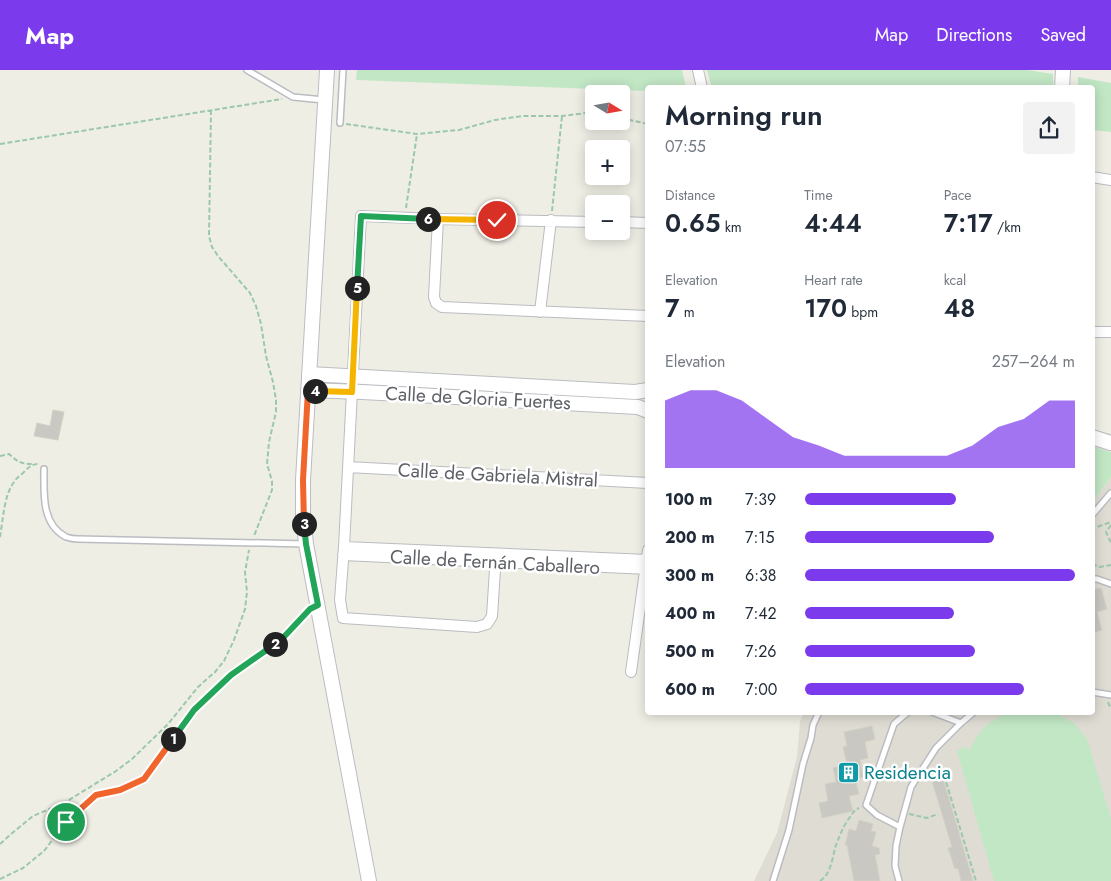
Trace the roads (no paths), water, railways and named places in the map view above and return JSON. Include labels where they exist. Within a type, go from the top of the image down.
[{"type":"street","points":[[326,70],[303,480],[303,514],[306,544],[369,881]]},
{"type":"street","points":[[698,70],[701,85]]},
{"type":"street","points":[[1062,85],[1063,70]]},
{"type":"street","points":[[1095,177],[1111,180]]},
{"type":"street","points":[[496,558],[492,616],[487,624],[476,627],[344,618],[340,600],[361,216],[585,222]]},
{"type":"street","points":[[441,219],[439,294],[441,298],[540,309],[645,316]]},
{"type":"street","points":[[540,309],[550,220]]},
{"type":"street","points":[[630,222],[645,223]]},
{"type":"street","points":[[540,309],[645,310]]},
{"type":"street","points":[[1095,332],[1111,332]]},
{"type":"street","points":[[1095,337],[1111,338]]},
{"type":"street","name":"Calle de Gloria Fuertes","points":[[309,374],[635,392],[645,390]]},
{"type":"street","name":"Calle de Gloria Fuertes","points":[[308,390],[638,407],[645,410]]},
{"type":"street","points":[[1095,438],[1111,443]]},
{"type":"street","name":"Calle de Gabriela Mistral","points":[[348,470],[645,483]]},
{"type":"street","name":"Calle de Gabriela Mistral","points":[[348,470],[645,487]]},
{"type":"street","name":"Calle de Fernán Caballero","points":[[343,551],[645,562]]},
{"type":"street","points":[[631,672],[645,576]]},
{"type":"lane","points":[[247,70],[293,98],[325,100]]},
{"type":"lane","points":[[340,124],[343,70]]},
{"type":"lane","points":[[44,469],[44,495],[47,515],[55,528],[66,537],[78,539],[306,544]]},
{"type":"lane","points":[[1095,512],[1111,493]]},
{"type":"lane","points":[[1095,579],[1111,584]]},
{"type":"lane","points":[[1095,693],[1111,696]]},
{"type":"lane","points":[[773,881],[789,830],[803,764],[817,715]]},
{"type":"lane","points":[[900,826],[877,815],[866,805],[894,724],[904,715]]},
{"type":"lane","points":[[940,715],[961,723]]},
{"type":"lane","points":[[899,881],[895,866],[896,846],[911,787],[936,748],[970,715]]},
{"type":"place","name":"Residencia","points":[[848,772]]}]
